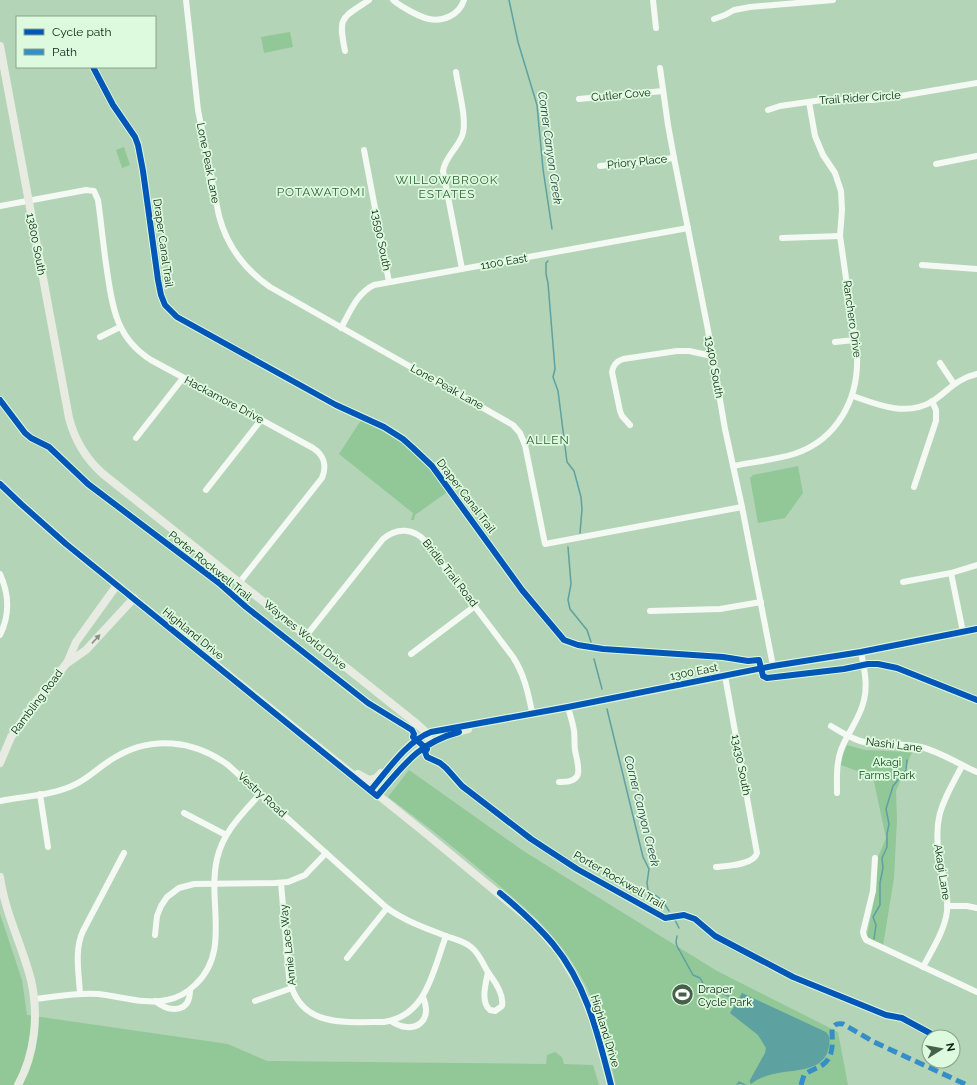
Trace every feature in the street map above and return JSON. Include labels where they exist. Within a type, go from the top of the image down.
[{"type":"main road","name":"13800 South","points":[[0,46],[70,418],[77,441]]},
{"type":"main road","name":"Waynes World Drive","points":[[77,441],[90,461],[103,474],[427,733]]},
{"type":"main road","name":"Highland Drive","points":[[0,484],[46,526],[117,585],[327,755],[374,795],[399,819],[424,832],[526,916],[559,952],[578,982],[591,1013],[611,1085]]},
{"type":"main road","name":"Rambling Road","points":[[0,763],[15,730],[66,664],[76,642],[117,585]]},
{"type":"main road","name":"Rambling Road","points":[[66,664],[86,650],[134,598]]},
{"type":"main road","name":"1300 East","points":[[374,795],[394,763],[412,744],[427,733],[532,712],[568,707],[773,666],[861,652],[977,629]]},
{"type":"main road","name":"1300 East","points":[[374,795],[415,754],[428,744],[446,736],[474,727],[485,721]]},
{"type":"main road","points":[[427,733],[429,739],[428,744]]},
{"type":"main road","points":[[327,755],[340,761],[362,777],[369,780],[376,778],[394,763]]},
{"type":"main road","points":[[0,877],[4,902],[28,972],[34,1000],[35,1022],[32,1045],[26,1067],[18,1085]]},
{"type":"street","name":"Lone Peak Lane","points":[[186,0],[198,110],[219,216],[234,251],[246,267],[262,282],[508,421],[517,429],[525,445],[545,544],[742,507]]},
{"type":"street","points":[[345,51],[341,31],[342,21],[348,14],[369,0]]},
{"type":"street","points":[[393,0],[426,18],[442,18],[452,15],[456,12],[464,0]]},
{"type":"street","points":[[653,0],[656,28]]},
{"type":"street","points":[[714,19],[749,3],[833,0]]},
{"type":"street","name":"13400 South","points":[[660,68],[674,158],[773,666]]},
{"type":"street","points":[[456,72],[464,126],[460,140],[446,159],[443,171],[462,269]]},
{"type":"street","name":"Trail Rider Circle","points":[[768,110],[780,106],[838,99],[880,99],[977,83]]},
{"type":"street","name":"Cutler Cove","points":[[579,99],[663,92]]},
{"type":"street","name":"Ranchero Drive","points":[[733,466],[794,454],[813,445],[836,425],[853,396],[858,366],[840,236],[842,210],[841,191],[835,173],[821,150],[815,136],[809,102]]},
{"type":"street","name":"13590 South","points":[[364,150],[389,282]]},
{"type":"street","points":[[936,164],[977,156]]},
{"type":"street","name":"Priory Place","points":[[600,166],[674,158]]},
{"type":"street","name":"Hackamore Drive","points":[[28,201],[86,190],[94,191],[98,200],[112,303],[120,327],[132,344],[141,354],[156,363],[316,450],[323,458],[325,470],[320,482],[239,583]]},
{"type":"street","points":[[0,206],[28,201]]},
{"type":"street","name":"1100 East","points":[[342,328],[358,297],[374,285],[688,228]]},
{"type":"street","points":[[782,238],[840,236]]},
{"type":"street","points":[[922,265],[977,269]]},
{"type":"street","points":[[100,337],[120,327]]},
{"type":"street","points":[[835,342],[855,340]]},
{"type":"street","points":[[630,425],[622,416],[618,403],[612,372],[613,367],[617,362],[623,359],[677,351],[689,351],[712,356]]},
{"type":"street","points":[[940,363],[954,384]]},
{"type":"street","points":[[853,396],[883,407],[900,409],[917,407],[932,401],[954,384],[977,374]]},
{"type":"street","points":[[136,438],[183,378]]},
{"type":"street","points":[[914,487],[936,421],[936,410],[932,401]]},
{"type":"street","points":[[206,490],[261,420]]},
{"type":"street","name":"Bridle Trail Road","points":[[306,636],[383,540],[391,534],[401,531],[410,531],[423,538],[517,663],[525,683],[532,712]]},
{"type":"street","points":[[902,582],[951,573],[977,565]]},
{"type":"street","points":[[951,573],[963,632]]},
{"type":"street","points":[[0,574],[6,590],[8,606],[5,622],[0,635]]},
{"type":"street","points":[[650,611],[720,610],[760,602]]},
{"type":"street","points":[[411,654],[475,606]]},
{"type":"street","name":"Nashi Lane","points":[[861,652],[866,682],[864,699],[859,714],[848,736],[868,743],[919,746],[940,753],[962,766],[977,772]]},
{"type":"street","name":"13430 South","points":[[716,868],[750,861],[757,855],[725,676]]},
{"type":"street","points":[[559,782],[572,781],[578,775],[579,771],[575,750],[574,732],[568,707]]},
{"type":"street","points":[[832,726],[848,736],[840,751],[838,760],[838,793]]},
{"type":"street","name":"Vestry Road","points":[[0,801],[59,791],[75,785],[91,776],[114,758],[128,751],[152,744],[168,743],[194,747],[212,754],[228,765],[387,908],[413,923],[472,947],[481,958],[488,972],[496,983],[502,999],[502,1006],[495,1011],[488,1009],[485,1002],[488,972]]},
{"type":"street","name":"Akagi Lane","points":[[923,967],[945,920],[947,906],[937,844],[937,824],[942,805],[962,766]]},
{"type":"street","points":[[40,794],[48,847]]},
{"type":"street","points":[[34,1000],[80,994],[98,994],[155,1001],[172,999],[190,990],[205,974],[215,950],[214,884],[217,860],[226,834],[260,794]]},
{"type":"street","points":[[184,813],[226,834]]},
{"type":"street","points":[[155,935],[159,911],[163,901],[170,893],[179,888],[189,885],[281,883],[294,880],[305,875],[326,853]]},
{"type":"street","points":[[80,994],[78,950],[81,935],[124,854]]},
{"type":"street","points":[[875,858],[873,891],[864,938],[872,944],[977,992]]},
{"type":"street","name":"Annie Lace Way","points":[[281,883],[289,977],[292,988],[297,999],[306,1009],[322,1018],[338,1022],[391,1021],[407,1014],[423,997],[446,936]]},
{"type":"street","points":[[947,906],[967,906],[977,908]]},
{"type":"street","points":[[347,958],[387,908]]},
{"type":"street","points":[[255,1000],[292,988]]},
{"type":"street","points":[[155,1001],[168,1009],[182,1008],[190,1000],[190,990]]},
{"type":"street","name":"Annie Lace Way","points":[[391,1021],[398,1026],[408,1028],[413,1028],[420,1024],[424,1018],[426,1010],[423,997]]},
{"type":"green space","points":[[290,32],[293,47],[264,53],[261,37]]},
{"type":"green space","points":[[124,147],[130,165],[122,168],[116,150]]},
{"type":"green space","points":[[363,417],[389,430],[411,445],[429,463],[450,490],[415,515],[414,520],[411,520],[413,513],[339,454]]},
{"type":"green space","points":[[798,466],[803,493],[785,518],[758,523],[750,478],[753,475]]},
{"type":"green space","name":"Akagi Farms Park","points":[[847,745],[865,750],[912,752],[896,791],[897,819],[894,878],[883,946],[868,939],[867,935],[873,906],[878,857],[886,838],[873,777],[841,765]]},
{"type":"green space","name":"Draper Cycle Park","points":[[409,770],[525,852],[717,971],[838,1032],[848,1085],[616,1085],[604,1035],[596,1010],[586,986],[565,952],[528,910],[448,843],[388,797]]},
{"type":"green space","points":[[0,914],[22,980],[27,1015],[228,1044],[267,1061],[546,1064],[547,1055],[555,1052],[562,1057],[564,1064],[593,1065],[599,1085],[0,1085]]},
{"type":"water","points":[[742,993],[826,1032],[830,1042],[826,1055],[822,1061],[807,1068],[768,1075],[751,1084],[750,1080],[765,1053],[766,1048],[758,1035],[730,1013]]},
{"type":"waterway","name":"Corner Canyon Creek","points":[[509,0],[518,42],[537,105],[543,169],[552,229]]},
{"type":"waterway","name":"Corner Canyon Creek","points":[[548,261],[546,263],[546,274],[555,369],[553,377],[558,391],[567,462],[574,471],[581,497],[582,509],[580,533]]},
{"type":"waterway","name":"Corner Canyon Creek","points":[[568,547],[571,584],[568,600],[570,609],[587,630],[591,642]]},
{"type":"waterway","name":"Corner Canyon Creek","points":[[594,659],[602,689]]},
{"type":"waterway","name":"Corner Canyon Creek","points":[[607,709],[643,857],[649,869],[647,883],[648,890],[662,900],[669,911]]},
{"type":"waterway","points":[[874,939],[876,925],[873,917],[880,905],[880,883],[883,868],[882,858],[887,847],[889,824],[886,809],[893,786],[906,770],[907,760]]},
{"type":"waterway","name":"Corner Canyon Creek","points":[[675,920],[679,928]]},
{"type":"waterway","name":"Corner Canyon Creek","points":[[677,936],[677,946],[693,975],[700,978],[704,985],[739,1001]]},
{"type":"waterway","name":"Corner Canyon Creek","points":[[737,1085],[739,1082],[745,1085]]},
{"type":"marked path","points":[[801,1085],[804,1075],[821,1066],[829,1058],[832,1049],[832,1029],[836,1024],[843,1024],[874,1042],[967,1085]]},
{"type":"cycle path","name":"Draper Canal Trail","points":[[94,68],[113,105],[135,137],[138,145],[158,280],[165,305],[177,317],[336,405],[384,427],[403,439],[432,466],[522,590],[564,640],[578,645],[603,649],[723,657],[748,661],[759,660],[763,676],[767,678],[844,669],[868,664],[878,664],[897,668],[977,700]]},
{"type":"cycle path","name":"Porter Rockwell Trail","points":[[0,400],[25,433],[31,438],[49,447],[88,484],[219,583],[246,607],[368,703],[412,730],[414,734],[413,737],[427,749],[425,752],[427,757],[440,763],[462,786],[531,839],[577,869],[665,918],[684,915],[695,919],[715,936],[793,977],[886,1015],[902,1018],[922,1029]]},
{"type":"cycle path","points":[[0,484],[66,544],[377,796],[413,756],[433,742],[459,732]]},
{"type":"cycle path","points":[[371,790],[406,749],[422,736],[431,732],[568,707],[773,666],[861,652],[977,629]]},
{"type":"cycle path","points":[[500,893],[528,917],[547,937],[565,960],[575,976],[596,1029],[611,1085]]},
{"type":"place","name":"Draper Cycle Park","points":[[683,995]]},
{"type":"district","name":"WILLOWBROOK ESTATES","points":[[447,187]]},
{"type":"district","name":"POTAWATOMI","points":[[321,192]]},
{"type":"district","name":"ALLEN","points":[[548,440]]}]
